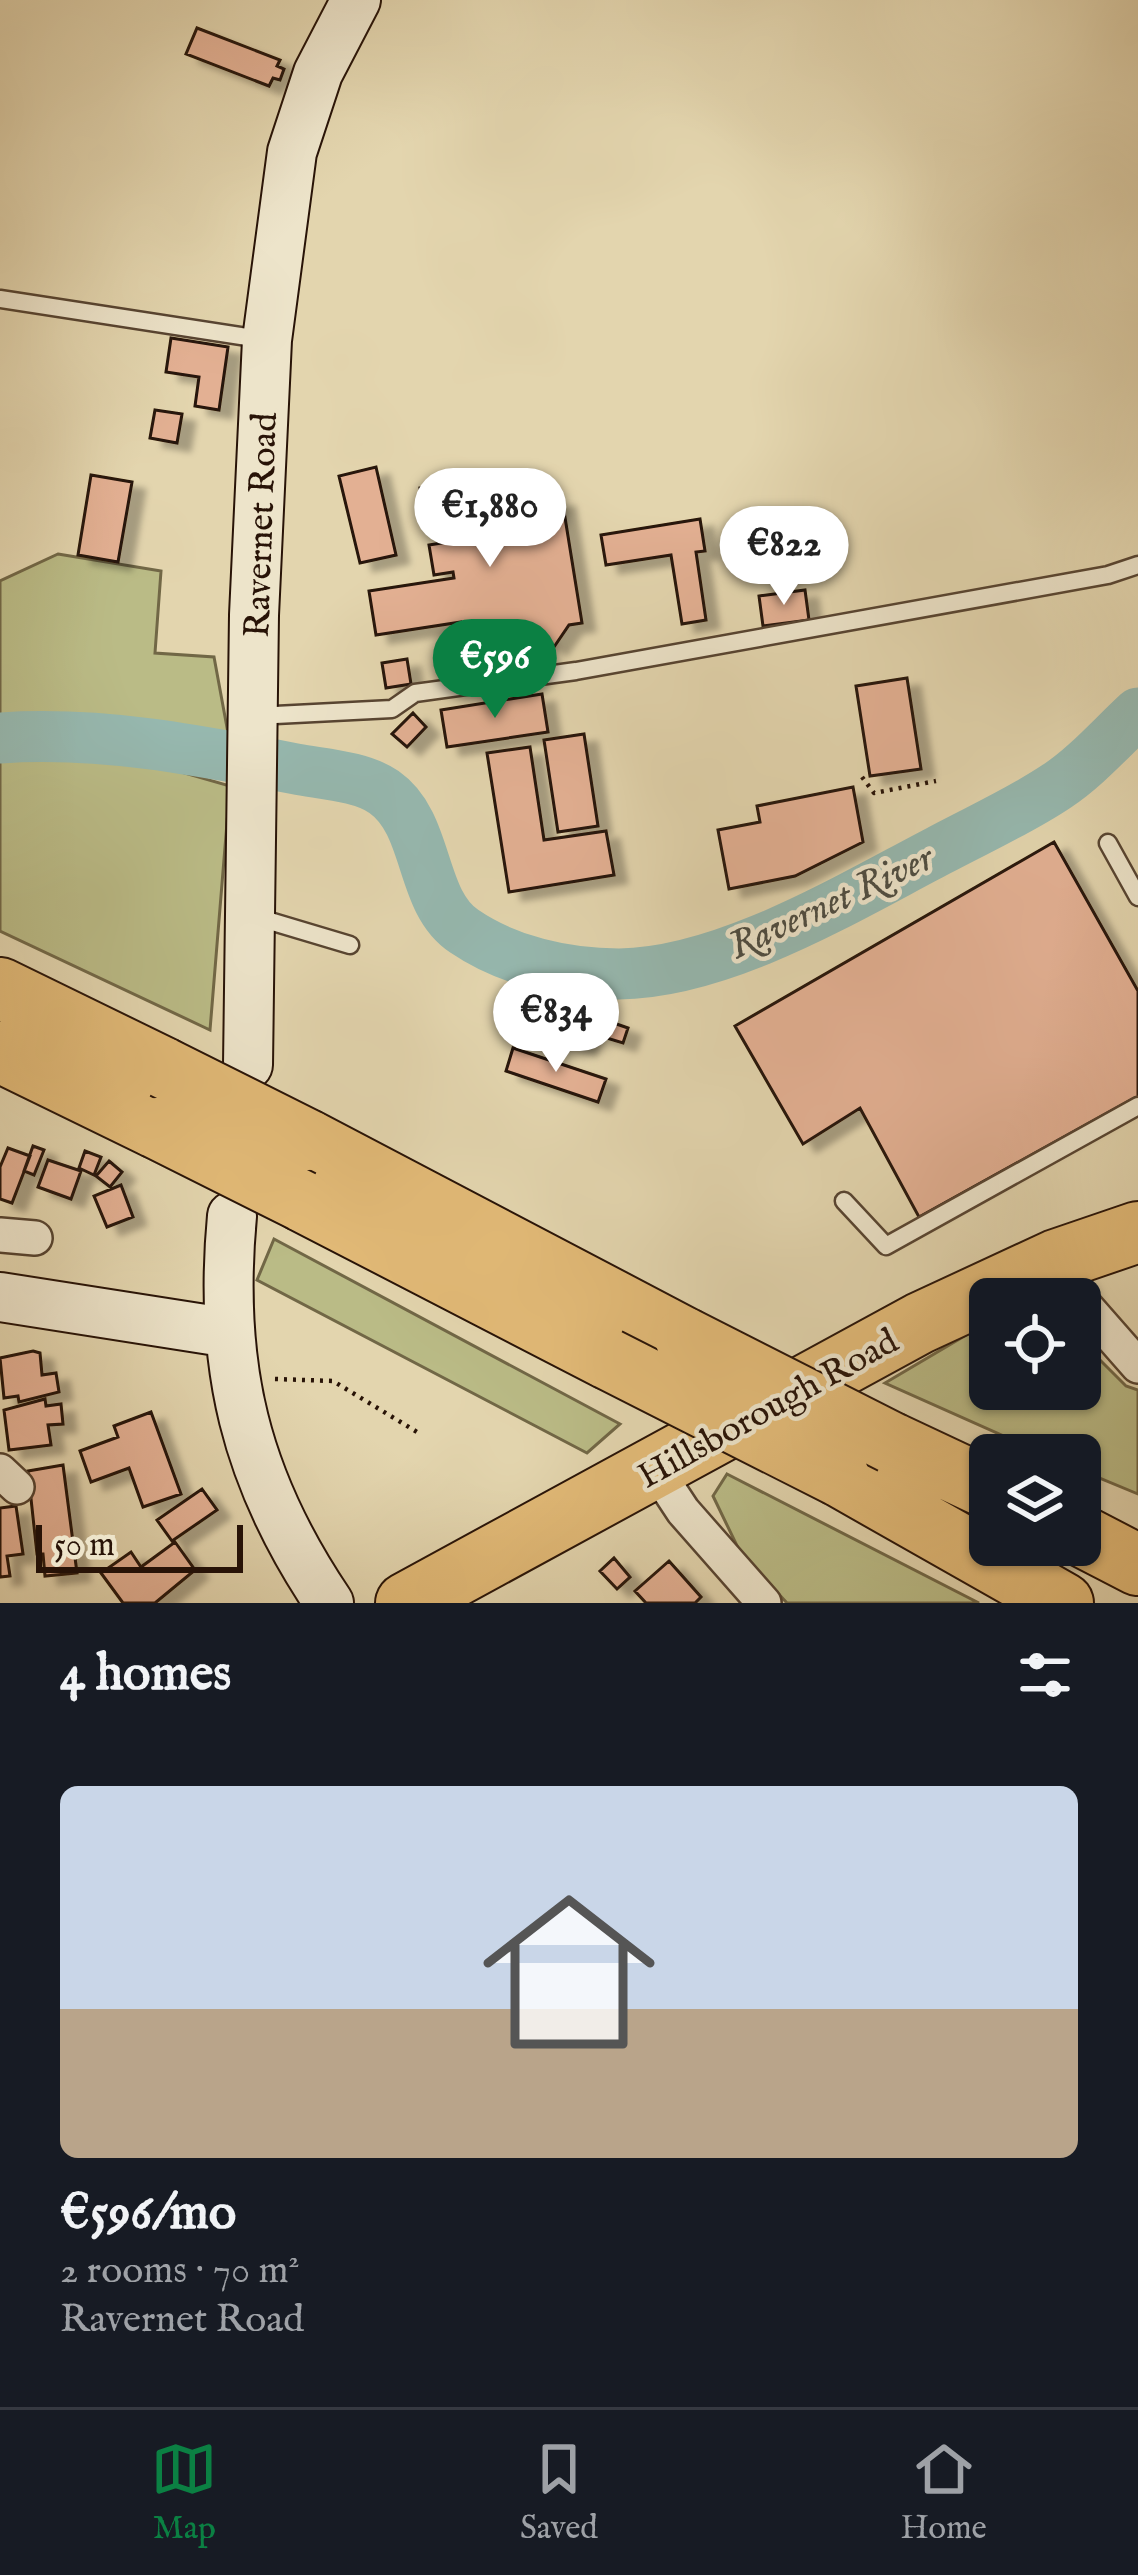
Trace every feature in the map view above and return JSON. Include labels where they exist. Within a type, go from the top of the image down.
[{"type":"highway","points":[[0,988],[308,1140],[685,1338],[865,1469],[1063,1603]]},
{"type":"highway","points":[[0,1052],[608,1359],[865,1469],[1094,1603]]},
{"type":"highway","name":"Hillsborough Road","points":[[1082,1278],[1138,1232]]},
{"type":"highway","name":"Hillsborough Road","points":[[406,1603],[656,1471],[920,1323],[969,1311]]},
{"type":"highway","points":[[865,1469],[969,1486]]},
{"type":"highway","points":[[1101,1523],[1138,1534]]},
{"type":"highway","points":[[1101,1546],[1138,1565]]},
{"type":"street","name":"Ravernet Road","points":[[248,1065],[254,615],[267,340],[292,152],[318,73],[356,0]]},
{"type":"street","points":[[232,1216],[232,1355],[256,1471],[288,1538],[329,1603]]},
{"type":"street","points":[[0,1235],[35,1238]]},
{"type":"street","points":[[0,1297],[232,1355]]},
{"type":"street","points":[[1101,1321],[1138,1366]]},
{"type":"street","points":[[656,1471],[683,1511],[764,1603]]},
{"type":"lane","points":[[0,299],[267,340]]},
{"type":"lane","points":[[256,724],[392,709],[415,693],[577,671],[1108,575],[1138,565]]},
{"type":"lane","points":[[1108,843],[1138,897]]},
{"type":"lane","points":[[252,916],[350,945]]},
{"type":"lane","points":[[844,1201],[886,1246],[1138,1106]]},
{"type":"path","points":[[862,777],[874,793],[936,782]]},
{"type":"path","points":[[232,1355],[333,1381],[417,1432]]},
{"type":"green space","points":[[58,554],[161,571],[155,653],[214,657],[228,733],[0,716],[0,581]]},
{"type":"green space","points":[[0,735],[6,750],[164,767],[230,786],[210,1030],[0,931]]},
{"type":"green space","points":[[274,1239],[620,1424],[587,1453],[257,1280]]},
{"type":"green space","points":[[969,1333],[969,1410],[1101,1410],[1101,1361],[1126,1386],[1138,1390],[1138,1494],[1101,1479],[1101,1434],[999,1434],[885,1383]]},
{"type":"green space","points":[[727,1474],[979,1603],[787,1603],[740,1552],[713,1496]]},
{"type":"building","points":[[197,28],[280,60],[277,66],[284,69],[280,80],[273,78],[269,86],[186,54]]},
{"type":"building","points":[[171,338],[228,347],[219,410],[195,406],[199,377],[166,372]]},
{"type":"building","points":[[155,410],[182,414],[177,443],[150,438]]},
{"type":"building","points":[[376,467],[396,555],[360,563],[339,476]]},
{"type":"building","points":[[91,475],[132,482],[118,562],[78,555]]},
{"type":"building","points":[[497,475],[499,487],[509,485],[513,506],[562,499],[582,623],[569,625],[554,647],[544,640],[503,646],[495,655],[485,638],[465,641],[461,622],[376,635],[369,591],[454,578],[453,572],[434,575],[429,545],[448,542],[443,513],[425,516],[420,488]]},
{"type":"building","points":[[700,519],[705,551],[696,552],[706,620],[682,624],[671,555],[606,565],[601,535]]},
{"type":"building","points":[[805,590],[809,620],[763,626],[759,596]]},
{"type":"building","points":[[407,659],[411,684],[386,688],[382,663]]},
{"type":"building","points":[[907,678],[921,769],[870,776],[856,686]]},
{"type":"building","points":[[542,694],[548,732],[447,747],[441,710]]},
{"type":"building","points":[[413,713],[426,727],[407,747],[392,734]]},
{"type":"building","points":[[584,734],[598,826],[558,832],[544,740]]},
{"type":"building","points":[[530,747],[544,840],[606,831],[614,875],[509,892],[487,753]]},
{"type":"building","points":[[853,787],[863,842],[795,876],[729,889],[718,830],[760,822],[757,806]]},
{"type":"building","points":[[1054,842],[1138,991],[1138,1096],[919,1217],[860,1108],[803,1144],[735,1026]]},
{"type":"building","points":[[546,1006],[591,1021],[583,1047],[537,1032]]},
{"type":"building","points":[[605,1020],[628,1028],[623,1043],[600,1036]]},
{"type":"building","points":[[513,1048],[606,1079],[598,1102],[506,1071]]},
{"type":"building","points":[[33,1146],[44,1150],[34,1175],[24,1171]]},
{"type":"building","points":[[8,1148],[30,1156],[12,1203],[0,1199],[0,1167]]},
{"type":"building","points":[[85,1151],[101,1157],[94,1175],[79,1168]]},
{"type":"building","points":[[48,1160],[81,1171],[71,1199],[38,1187]]},
{"type":"building","points":[[109,1161],[122,1172],[110,1187],[96,1176]]},
{"type":"building","points":[[121,1185],[133,1217],[107,1227],[94,1196]]},
{"type":"building","points":[[40,1353],[42,1375],[56,1373],[59,1392],[19,1402],[18,1396],[4,1398],[0,1358]]},
{"type":"building","points":[[45,1399],[46,1406],[61,1404],[63,1424],[48,1425],[51,1445],[9,1450],[4,1410]]},
{"type":"building","points":[[151,1412],[181,1494],[143,1507],[129,1468],[91,1482],[80,1451],[118,1437],[114,1426]]},
{"type":"building","points":[[63,1465],[77,1573],[45,1576],[43,1554],[37,1554],[28,1471]]},
{"type":"building","points":[[202,1489],[217,1510],[172,1541],[157,1520]]},
{"type":"building","points":[[16,1506],[23,1554],[7,1556],[10,1576],[0,1577],[0,1508]]},
{"type":"building","points":[[175,1542],[195,1570],[155,1603],[123,1603],[101,1573],[131,1552],[141,1567]]},
{"type":"building","points":[[614,1558],[630,1577],[617,1589],[600,1571]]},
{"type":"building","points":[[669,1561],[701,1597],[695,1603],[646,1603],[635,1591]]},
{"type":"waterway","name":"Ravernet River","points":[[0,738],[75,737],[149,744],[364,782],[399,806],[439,901],[464,931],[538,964],[619,974],[700,961],[824,911],[1043,795],[1078,770],[1138,713]]}]
